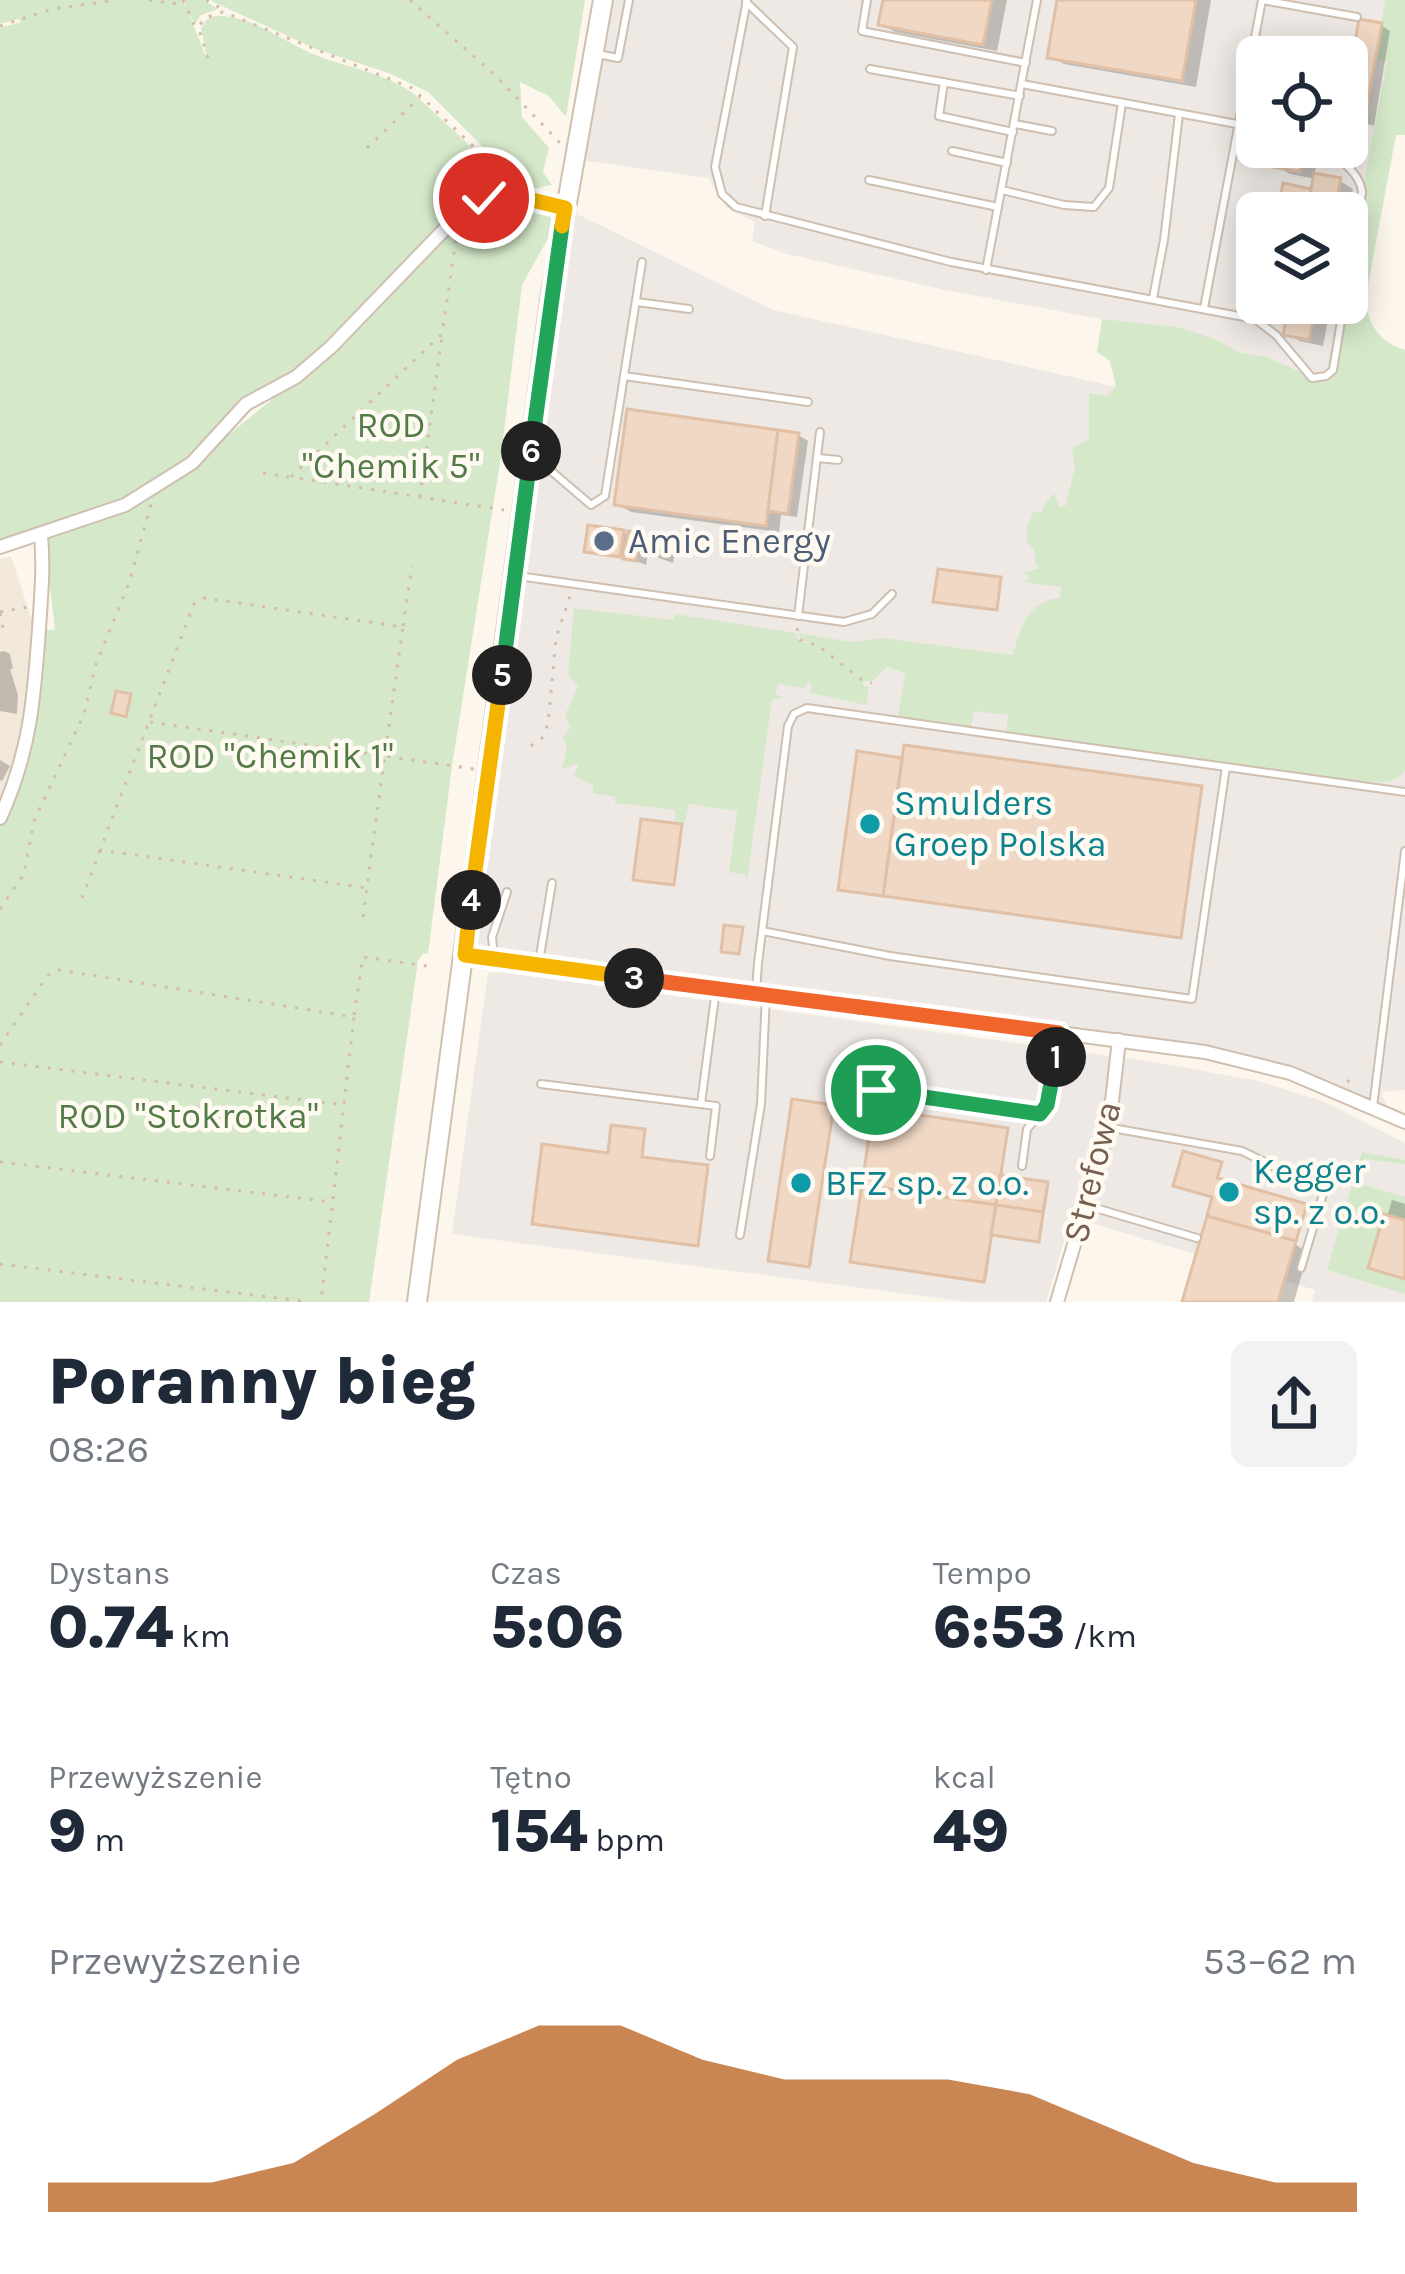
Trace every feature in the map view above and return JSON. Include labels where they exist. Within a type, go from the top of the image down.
[{"type":"main road","points":[[417,1302],[565,208],[603,0]]},
{"type":"street","points":[[0,547],[125,506],[157,487],[202,454],[246,404],[296,377],[331,347],[467,205],[492,197],[565,208]]},
{"type":"street","points":[[0,818],[20,774],[32,724],[41,536]]},
{"type":"street","points":[[465,955],[1119,1040],[1253,1062],[1405,1123]]},
{"type":"street","name":"Strefowa","points":[[1057,1302],[1108,1127],[1119,1040]]},
{"type":"lane","points":[[593,53],[618,58],[629,0]]},
{"type":"lane","points":[[867,0],[862,32],[1026,63]]},
{"type":"lane","points":[[986,269],[1037,0]]},
{"type":"lane","points":[[1255,36],[1262,0],[1357,17]]},
{"type":"lane","points":[[747,1],[793,47],[765,217]]},
{"type":"lane","points":[[747,1],[715,167],[722,194],[736,207],[986,269],[1236,315]]},
{"type":"lane","points":[[870,69],[1020,96]]},
{"type":"lane","points":[[944,82],[939,116],[1052,131]]},
{"type":"lane","points":[[1022,84],[1236,124]]},
{"type":"lane","points":[[1002,190],[1094,207],[1109,188],[1122,103]]},
{"type":"lane","points":[[1153,298],[1179,114]]},
{"type":"lane","points":[[1204,308],[1236,130]]},
{"type":"lane","points":[[952,151],[1007,163]]},
{"type":"lane","points":[[868,180],[998,207]]},
{"type":"lane","points":[[531,454],[591,505],[604,496],[642,262]]},
{"type":"lane","points":[[637,302],[689,309]]},
{"type":"lane","points":[[1262,324],[1312,378],[1334,370],[1341,324]]},
{"type":"lane","points":[[625,376],[808,402]]},
{"type":"lane","points":[[798,616],[820,432]]},
{"type":"lane","points":[[817,458],[838,460]]},
{"type":"lane","points":[[515,575],[844,622],[872,614],[892,594]]},
{"type":"lane","points":[[740,1234],[760,1104],[762,931],[788,727],[794,714],[806,708],[1405,793]]},
{"type":"lane","points":[[762,931],[890,956],[1192,999],[1226,767]]},
{"type":"lane","points":[[1373,1107],[1405,851]]},
{"type":"lane","points":[[539,964],[552,883]]},
{"type":"lane","points":[[494,958],[492,938],[507,892]]},
{"type":"lane","points":[[700,1104],[716,988]]},
{"type":"lane","points":[[1022,1166],[1027,1130],[1047,1105],[1059,1033]]},
{"type":"lane","points":[[541,1084],[716,1106],[710,1156]]},
{"type":"lane","points":[[876,1090],[1040,1114]]},
{"type":"lane","points":[[1108,1127],[1242,1151],[1324,1191],[1301,1268]]},
{"type":"lane","points":[[1085,1204],[1197,1238]]},
{"type":"path","points":[[0,26],[52,9],[117,0]]},
{"type":"path","points":[[149,0],[184,3],[208,58]]},
{"type":"path","points":[[206,0],[314,52],[393,78],[422,95],[506,178],[540,201]]},
{"type":"path","points":[[410,0],[497,77],[574,159]]},
{"type":"path","points":[[200,38],[198,27],[205,18],[218,12],[233,14]]},
{"type":"path","points":[[367,148],[422,95]]},
{"type":"path","points":[[420,496],[457,232]]},
{"type":"path","points":[[291,477],[442,334]]},
{"type":"path","points":[[263,473],[524,513]]},
{"type":"path","points":[[0,909],[24,874],[34,821],[84,714],[96,664],[129,583],[157,487]]},
{"type":"path","points":[[363,917],[412,566]]},
{"type":"path","points":[[531,746],[548,724],[558,628],[575,583]]},
{"type":"path","points":[[82,898],[194,604],[205,598],[403,627]]},
{"type":"path","points":[[3,628],[0,612],[24,608]]},
{"type":"path","points":[[798,616],[800,640],[817,645],[863,681],[872,682]]},
{"type":"path","points":[[149,722],[489,771]]},
{"type":"path","points":[[100,850],[367,888]]},
{"type":"path","points":[[0,900],[9,899]]},
{"type":"path","points":[[321,1302],[363,957],[434,967]]},
{"type":"path","points":[[0,1045],[47,975],[59,970],[354,1017]]},
{"type":"path","points":[[0,1062],[344,1105]]},
{"type":"path","points":[[0,1162],[332,1202]]},
{"type":"path","points":[[0,1264],[310,1302]]},
{"type":"shaded area","points":[[603,0],[1385,0],[1376,59],[1387,61],[1368,159],[1368,36],[1236,36],[1236,168],[1366,168],[1362,192],[1236,192],[1236,324],[1336,324],[1324,383],[1266,357],[1241,353],[1213,338],[1177,328],[1122,323],[945,290],[787,254],[752,241],[755,222],[727,208],[708,178],[574,159]]},
{"type":"shaded area","points":[[565,208],[773,310],[1336,436],[1405,456],[1405,1090],[1381,1092],[1388,1109],[1253,1062],[465,955]]},
{"type":"shaded area","points":[[11,556],[35,630],[32,724],[0,818],[0,559]]},
{"type":"shaded area","points":[[488,973],[1146,1061],[1254,1080],[1323,1101],[1405,1143],[1405,1302],[1312,1302],[1315,1290],[1071,1217],[1046,1302],[968,1302],[452,1234]]},
{"type":"green space","points":[[0,0],[182,0],[186,7],[184,0],[204,0],[218,9],[201,15],[195,24],[189,14],[207,59],[201,28],[209,18],[223,16],[247,21],[318,56],[391,80],[413,93],[523,195],[483,193],[464,202],[327,347],[273,386],[205,447],[129,501],[0,542],[0,28],[21,22],[0,24]]},
{"type":"green space","points":[[209,0],[585,0],[566,117],[549,96],[520,82],[522,117],[549,148],[543,172],[552,185],[526,190],[428,92],[316,49]]},
{"type":"green space","points":[[1385,0],[1405,0],[1405,135],[1396,135],[1368,285],[1368,192],[1362,192],[1387,62],[1375,59]]},
{"type":"green space","points":[[491,201],[565,208],[522,285],[428,954],[423,953],[418,961],[369,1302],[0,1302],[0,818],[20,774],[35,630],[55,630],[44,536],[125,506],[212,448],[296,380],[468,210]]},
{"type":"green space","points":[[1368,314],[1377,332],[1405,350],[1405,771],[1399,776],[1386,782],[1347,780],[1006,732],[1008,715],[974,711],[971,727],[898,717],[905,673],[887,667],[873,681],[863,681],[869,687],[866,705],[806,692],[811,690],[811,680],[804,688],[778,684],[775,694],[785,698],[772,699],[746,888],[746,875],[729,872],[737,811],[689,804],[685,823],[675,821],[675,810],[615,803],[615,797],[593,793],[593,785],[574,776],[579,763],[562,769],[567,749],[563,737],[570,728],[565,715],[578,686],[568,674],[574,608],[673,620],[675,614],[795,633],[800,642],[814,644],[801,640],[798,633],[1013,655],[1033,610],[1060,598],[1061,587],[1022,582],[1030,579],[1024,573],[1040,568],[1027,542],[1027,527],[1034,511],[1043,513],[1054,493],[1059,507],[1066,505],[1075,467],[1072,448],[1089,439],[1089,393],[1106,396],[1116,387],[1110,361],[1097,352],[1102,319],[1177,327],[1324,382],[1336,324],[1368,324]]},
{"type":"green space","points":[[1362,1152],[1405,1160],[1405,1164],[1364,1159],[1357,1183],[1405,1197],[1405,1294],[1327,1270]]},
{"type":"building","points":[[883,0],[992,0],[983,45],[878,25]]},
{"type":"building","points":[[1057,0],[1196,0],[1182,81],[1047,58]]},
{"type":"building","points":[[1359,19],[1382,23],[1368,100],[1368,36],[1356,36]]},
{"type":"building","points":[[1314,173],[1341,178],[1338,192],[1310,192]]},
{"type":"building","points":[[1283,183],[1311,189],[1310,192],[1281,192]]},
{"type":"building","points":[[1285,324],[1312,324],[1309,340],[1283,335]]},
{"type":"building","points":[[627,409],[778,430],[766,526],[614,505]]},
{"type":"building","points":[[778,430],[799,433],[788,514],[768,511]]},
{"type":"building","name":"Amic Energy","points":[[588,525],[624,530],[620,557],[584,552]]},
{"type":"building","points":[[628,531],[641,533],[636,561],[623,559]]},
{"type":"building","points":[[938,569],[1001,577],[997,610],[933,602]]},
{"type":"building","points":[[116,691],[131,694],[126,717],[111,713]]},
{"type":"building","points":[[904,745],[1202,786],[1181,938],[883,896]]},
{"type":"building","name":"Smulders Groep Polska","points":[[857,751],[902,758],[883,896],[838,890]]},
{"type":"building","points":[[641,819],[682,824],[674,885],[633,880]]},
{"type":"building","points":[[724,925],[743,927],[739,954],[721,952]]},
{"type":"building","name":"BFZ sp. z o.o.","points":[[792,1099],[834,1105],[809,1267],[768,1261]]},
{"type":"building","points":[[873,1108],[1008,1128],[996,1205],[862,1185]]},
{"type":"building","points":[[611,1125],[645,1129],[642,1157],[708,1165],[698,1246],[532,1224],[542,1144],[608,1153]]},
{"type":"building","name":"Kegger sp. z o.o.","points":[[1183,1151],[1222,1162],[1217,1178],[1307,1204],[1296,1241],[1207,1216],[1212,1197],[1173,1186]]},
{"type":"building","points":[[1000,1175],[1048,1182],[1043,1212],[996,1205]]},
{"type":"building","points":[[862,1185],[996,1205],[984,1282],[850,1262]]},
{"type":"building","points":[[996,1205],[1043,1212],[1039,1242],[991,1235]]},
{"type":"building","points":[[1384,1214],[1405,1220],[1405,1279],[1368,1268]]},
{"type":"building","points":[[1207,1216],[1296,1241],[1278,1302],[1182,1302]]},
{"type":"place","name":"Amic Energy","points":[[604,541]]},
{"type":"place","name":"Smulders Groep Polska","points":[[870,824]]},
{"type":"place","name":"BFZ sp. z o.o.","points":[[801,1183]]},
{"type":"place","name":"Kegger sp. z o.o.","points":[[1229,1192]]},
{"type":"route","points":[[484,198],[524,198],[565,208],[465,955],[1059,1033],[1047,1105],[1040,1114],[876,1090]]},
{"type":"park label","name":"ROD \"Chemik 5\"","points":[[391,446]]},
{"type":"park label","name":"ROD \"Chemik 1\"","points":[[270,756]]},
{"type":"park label","name":"ROD \"Stokrotka\"","points":[[188,1116]]}]
